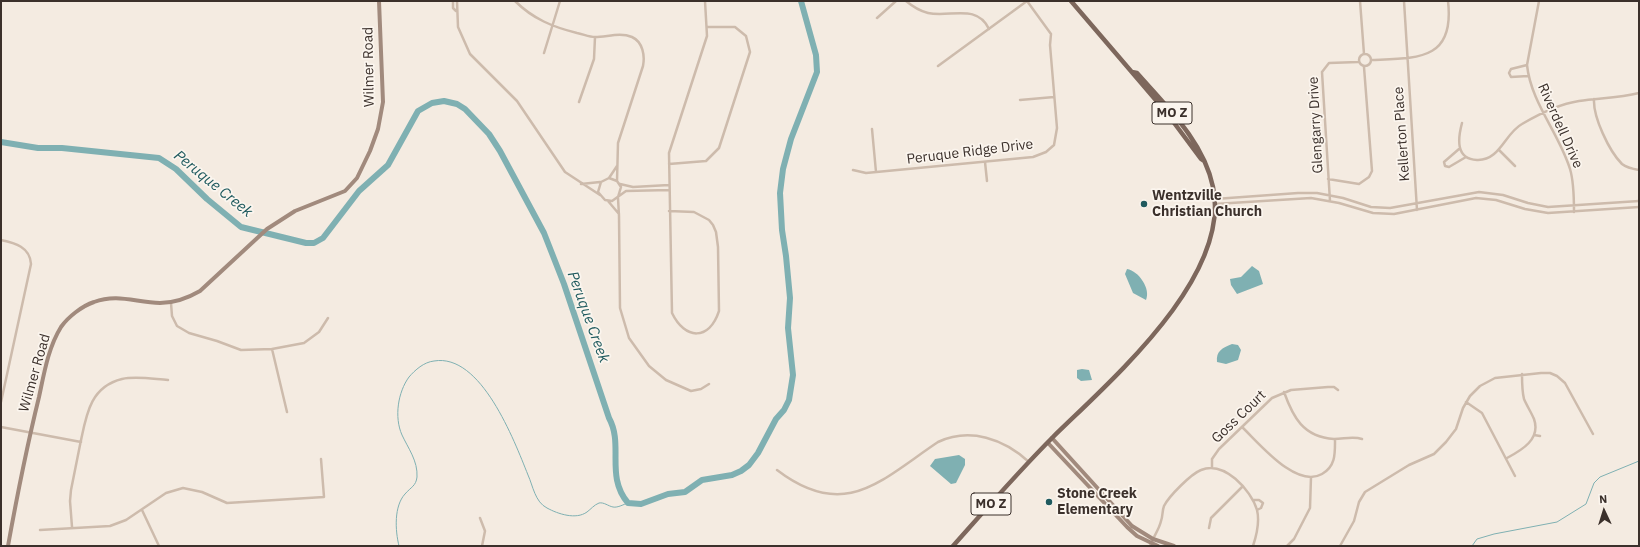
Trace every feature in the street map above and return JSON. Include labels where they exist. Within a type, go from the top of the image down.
[{"type":"main road","name":"MO Z","points":[[953,546],[1052,438],[1108,385],[1162,324],[1191,286],[1198,274],[1210,242],[1215,202],[1214,188],[1204,161],[1166,112],[1071,1]]},
{"type":"street","name":"Wilmer Road","points":[[8,546],[30,433],[52,345],[62,326],[70,317],[93,302],[106,298],[118,297],[159,303],[171,302],[189,297],[200,291],[268,229],[295,211],[337,196],[348,190],[364,165],[378,129],[383,102],[379,1]]},
{"type":"street","points":[[453,1],[453,8],[456,11]]},
{"type":"street","points":[[457,1],[456,11],[458,28],[470,54],[509,91],[565,172],[580,184],[608,201],[616,209],[620,216]]},
{"type":"street","points":[[515,1],[528,14],[552,26],[595,37],[617,35],[634,38],[643,50],[644,58],[618,142],[617,181]]},
{"type":"street","points":[[544,53],[560,1]]},
{"type":"street","points":[[670,211],[694,212],[701,215],[709,220],[716,232],[720,311],[716,321],[711,327],[699,333],[684,330],[678,326],[672,313],[669,164],[670,145],[705,44],[708,27],[705,1]]},
{"type":"street","points":[[877,18],[896,1]]},
{"type":"street","points":[[906,1],[927,13],[951,15],[968,12],[978,16],[989,29]]},
{"type":"street","points":[[938,66],[1027,1]]},
{"type":"street","name":"Peruque Ridge Drive","points":[[853,170],[866,173],[1034,157],[1046,152],[1054,145],[1057,128],[1051,34],[1027,1]]},
{"type":"street","points":[[1360,1],[1364,54]]},
{"type":"street","name":"Kellerton Place","points":[[1404,1],[1418,203],[1417,210]]},
{"type":"street","points":[[1371,60],[1407,58],[1430,52],[1443,41],[1449,23],[1448,1]]},
{"type":"street","name":"Riverdell Drive","points":[[1539,1],[1526,65],[1528,76],[1543,113],[1571,170],[1574,212]]},
{"type":"street","points":[[669,164],[706,161],[719,148],[749,57],[748,39],[741,31],[728,26],[708,27]]},
{"type":"street","points":[[579,102],[593,63],[595,37]]},
{"type":"street","points":[[1364,54],[1370,57],[1371,60]]},
{"type":"street","points":[[1328,179],[1359,184],[1369,177],[1372,171],[1364,67],[1358,62],[1360,55],[1364,54]]},
{"type":"street","points":[[1364,67],[1368,66],[1371,60]]},
{"type":"street","name":"Glengarry Drive","points":[[1330,201],[1328,194],[1322,72],[1329,63],[1358,62]]},
{"type":"street","points":[[1526,65],[1511,69],[1510,73],[1511,77],[1528,76]]},
{"type":"street","points":[[1462,123],[1458,138],[1459,149],[1466,157],[1473,160],[1485,159],[1499,150],[1514,129],[1559,106],[1578,101],[1639,93]]},
{"type":"street","points":[[1020,100],[1054,97]]},
{"type":"street","points":[[1594,99],[1597,119],[1614,152],[1622,163],[1632,169],[1639,170]]},
{"type":"street","points":[[872,129],[876,172]]},
{"type":"street","points":[[1459,149],[1445,159],[1445,166],[1449,166],[1466,157]]},
{"type":"street","points":[[1499,150],[1515,166]]},
{"type":"street","points":[[985,162],[987,181]]},
{"type":"street","points":[[580,184],[601,182],[609,178],[618,166]]},
{"type":"street","points":[[609,178],[620,184],[633,187],[669,185]]},
{"type":"street","points":[[600,196],[598,188],[601,182]]},
{"type":"street","points":[[620,184],[621,191],[618,197],[620,216],[620,303],[622,319],[629,338],[641,358],[666,380],[690,391],[701,389],[709,384]]},
{"type":"street","points":[[608,201],[618,197],[626,191],[669,190]]},
{"type":"street","points":[[1215,202],[1298,193],[1328,194],[1376,208],[1390,208],[1479,192],[1503,195],[1542,206],[1639,201]]},
{"type":"street","points":[[1215,202],[1305,198],[1330,201],[1373,213],[1397,214],[1483,198],[1496,200],[1539,212],[1574,212],[1639,207]]},
{"type":"street","points":[[1,240],[23,248],[30,256],[31,264],[1,402]]},
{"type":"street","points":[[171,302],[174,321],[188,333],[217,341],[239,350],[272,349],[304,343],[319,332],[328,318]]},
{"type":"street","points":[[272,349],[287,412]]},
{"type":"street","points":[[1340,546],[1354,521],[1359,502],[1366,492],[1409,465],[1434,454],[1446,442],[1456,428],[1466,402],[1480,386],[1495,378],[1522,374],[1550,373],[1565,383],[1593,434]]},
{"type":"street","points":[[1507,458],[1525,447],[1534,435],[1535,421],[1524,398],[1522,374]]},
{"type":"street","points":[[72,527],[70,501],[81,442],[90,405],[99,392],[106,386],[121,379],[168,380]]},
{"type":"street","name":"Goss Court","points":[[1212,468],[1214,455],[1272,398],[1284,392],[1328,387],[1334,387],[1338,390]]},
{"type":"street","points":[[1284,392],[1293,415],[1303,426],[1320,436],[1335,439],[1356,437],[1362,439]]},
{"type":"street","points":[[1466,402],[1482,413],[1516,476]]},
{"type":"street","points":[[1,427],[81,442]]},
{"type":"street","points":[[1242,427],[1285,467],[1303,476],[1311,477],[1324,473],[1332,466],[1335,457],[1335,439]]},
{"type":"street","points":[[777,470],[798,484],[821,491],[838,494],[856,493],[890,477],[938,442],[944,439],[970,435],[979,436],[1005,444],[1016,451],[1029,463]]},
{"type":"street","points":[[1534,435],[1540,436]]},
{"type":"street","points":[[1052,438],[1132,526],[1153,539],[1174,546]]},
{"type":"street","points":[[1048,443],[1127,527],[1151,545],[1158,546]]},
{"type":"street","points":[[40,530],[110,526],[119,523],[142,510],[166,493],[183,488],[202,492],[227,503],[324,497],[321,459]]},
{"type":"street","points":[[1151,545],[1162,520],[1164,507],[1170,497],[1196,473],[1212,468],[1224,470],[1253,500],[1257,510],[1258,530],[1254,545],[1258,546]]},
{"type":"street","points":[[1287,546],[1294,539],[1310,508],[1311,477]]},
{"type":"street","points":[[1209,528],[1211,518],[1242,487]]},
{"type":"street","points":[[1253,500],[1259,500],[1263,503],[1261,508],[1257,510]]},
{"type":"street","points":[[142,510],[159,546]]},
{"type":"street","points":[[480,518],[485,531],[482,546]]},
{"type":"water","points":[[1252,266],[1259,271],[1263,284],[1237,294],[1231,285],[1230,279],[1241,277]]},
{"type":"water","points":[[1127,269],[1136,273],[1143,281],[1147,291],[1146,300],[1133,293],[1125,274]]},
{"type":"water","points":[[1232,344],[1238,345],[1241,350],[1238,360],[1226,364],[1217,362],[1220,350]]},
{"type":"water","points":[[1077,370],[1089,370],[1092,380],[1081,381],[1077,378]]},
{"type":"water","points":[[959,455],[965,459],[965,465],[956,483],[951,484],[930,466],[935,459]]},
{"type":"waterway","name":"Peruque Creek","points":[[1,142],[38,148],[62,148],[159,158],[176,169],[207,199],[241,227],[306,243],[314,243],[323,238],[359,191],[388,165],[418,111],[432,103],[444,101],[457,104],[465,109],[489,134],[500,151],[544,233],[564,284],[613,428],[617,482],[621,493],[628,503],[641,504],[668,494],[685,492],[702,480],[732,475],[741,471],[749,465],[758,453],[776,419],[784,410],[789,400],[793,375],[788,328],[790,298],[782,230],[780,193],[783,169],[791,139],[817,72],[816,55],[801,1]]},
{"type":"waterway","points":[[399,546],[396,526],[397,512],[401,499],[416,480],[417,471],[410,450],[402,435],[398,420],[398,405],[402,390],[409,377],[420,367],[434,361],[451,362],[467,371],[481,384],[493,402],[514,441],[537,498],[547,508],[567,515],[578,516],[587,512],[599,503],[615,507],[628,503]]},
{"type":"waterway","points":[[1472,546],[1477,539],[1494,534],[1557,522],[1586,504],[1594,483],[1600,477],[1639,461]]},
{"type":"place","name":"Wentzville Christian Church","points":[[1144,204]]},
{"type":"place","name":"Stone Creek Elementary","points":[[1049,502]]}]
